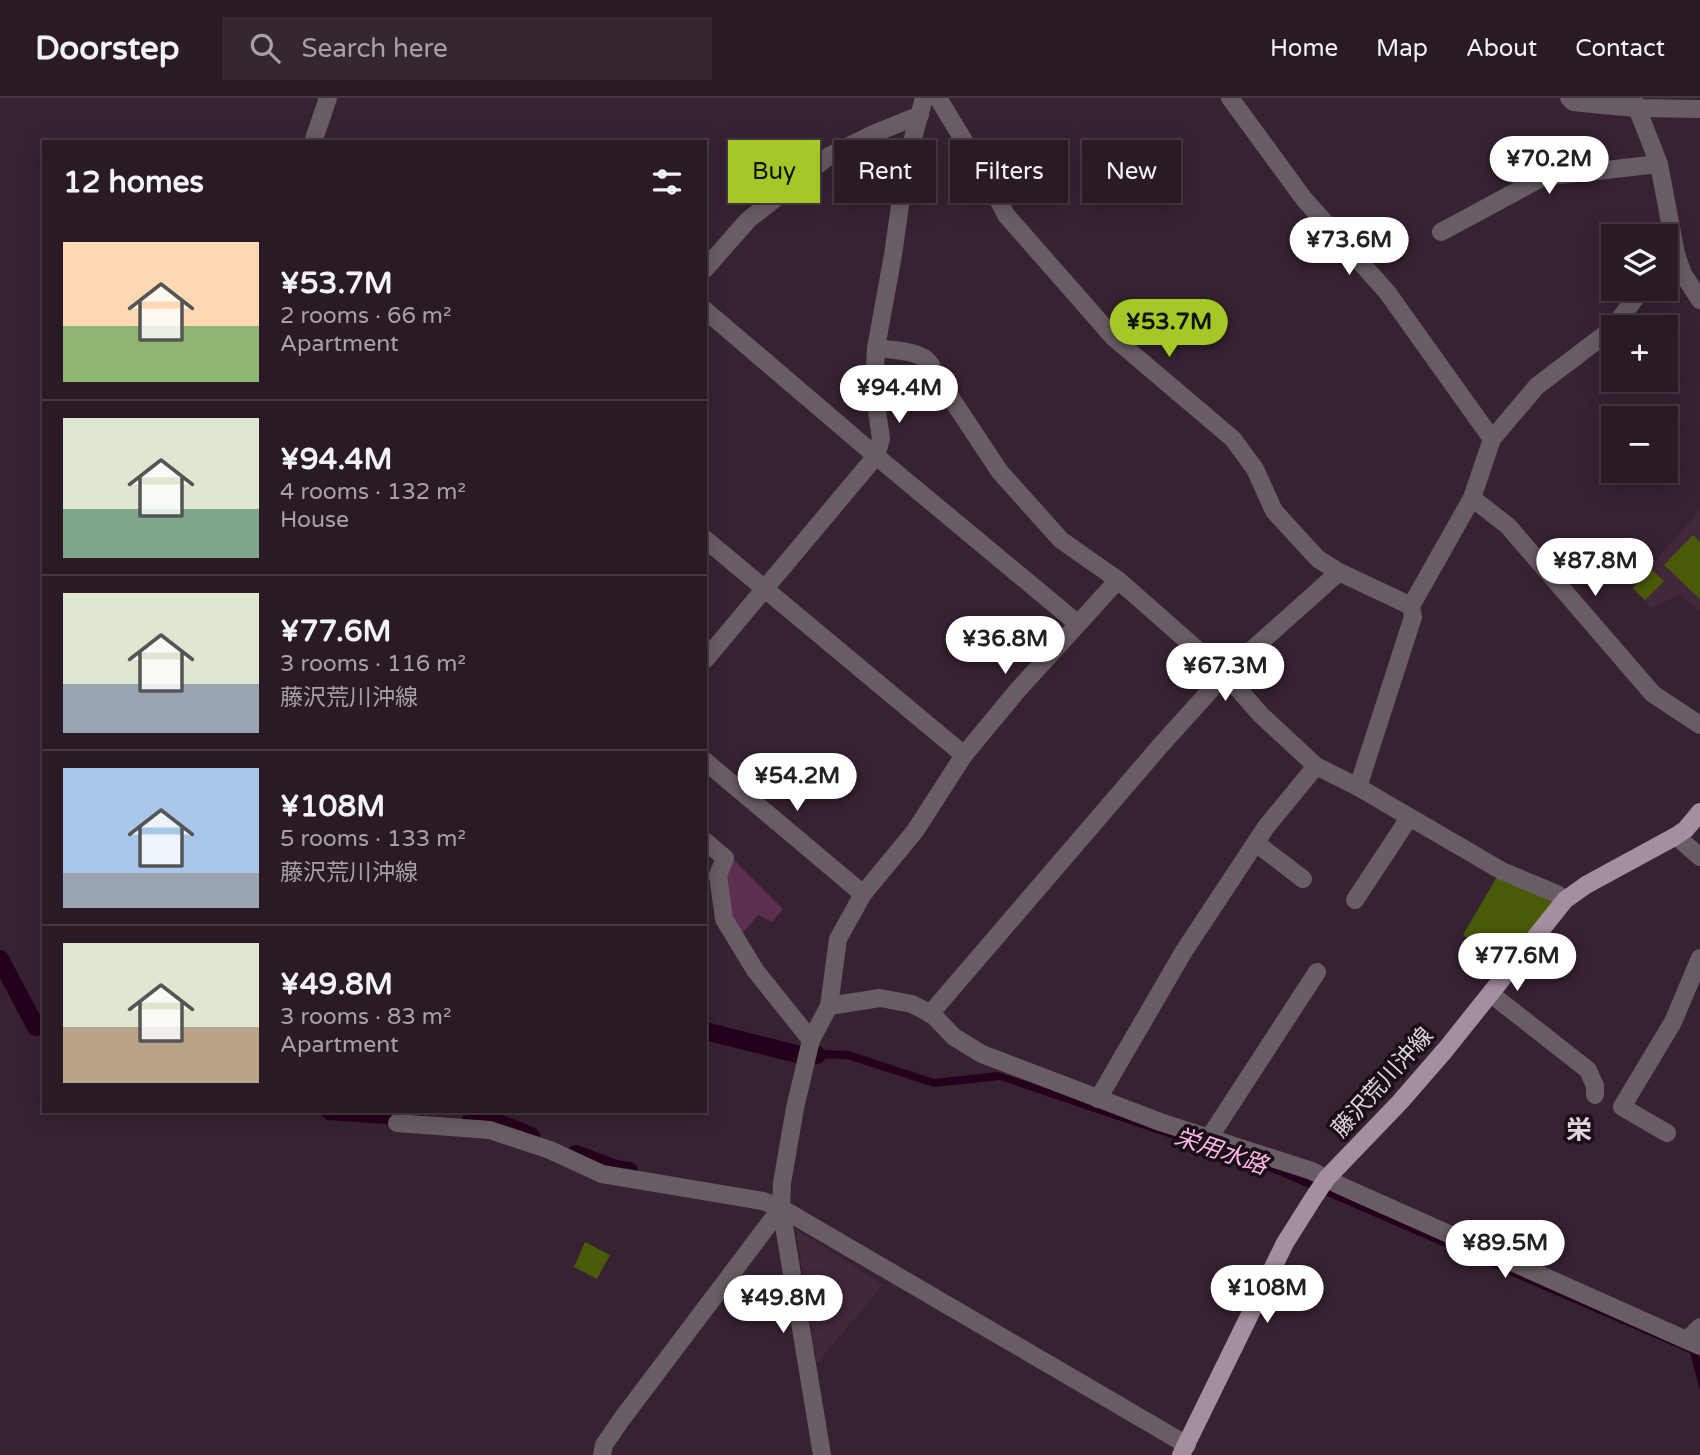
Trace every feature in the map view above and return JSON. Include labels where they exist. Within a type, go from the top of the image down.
[{"type":"main road","name":"藤沢荒川沖線","points":[[1184,1450],[1285,1243],[1327,1178],[1400,1102],[1491,994],[1565,900],[1676,836],[1686,829],[1700,812]]},
{"type":"street","points":[[314,140],[328,98]]},
{"type":"street","points":[[938,98],[1006,215],[1114,338],[1233,439],[1255,469],[1274,511],[1318,559],[1339,572],[1411,606]]},
{"type":"street","points":[[1230,98],[1304,199],[1387,292],[1492,439]]},
{"type":"street","points":[[1569,98],[1573,102],[1635,103],[1700,109]]},
{"type":"street","points":[[1635,103],[1659,163],[1667,224]]},
{"type":"street","points":[[707,268],[748,220],[829,156],[922,107]]},
{"type":"street","points":[[707,658],[876,456],[881,439],[874,390],[876,348],[906,163],[922,107]]},
{"type":"street","points":[[1441,232],[1543,177],[1659,163]]},
{"type":"street","points":[[1691,273],[1700,300]]},
{"type":"street","points":[[1358,787],[1413,617],[1411,606],[1472,498],[1492,439],[1537,386],[1612,328],[1633,301]]},
{"type":"street","points":[[707,312],[1077,624]]},
{"type":"street","points":[[874,390],[908,400],[918,399],[931,389],[935,381],[932,365],[925,359],[915,354],[876,348]]},
{"type":"street","points":[[935,381],[945,389],[1000,472],[1061,540],[1118,580],[1226,674],[1261,715],[1316,766],[1358,787],[1502,871],[1557,894],[1565,900]]},
{"type":"street","points":[[1472,498],[1508,526],[1653,694],[1700,725]]},
{"type":"street","points":[[707,541],[964,755]]},
{"type":"street","points":[[930,1014],[1161,745],[1226,674],[1339,572]]},
{"type":"street","points":[[822,1455],[781,1208],[782,1182],[793,1121],[811,1040],[829,1006],[838,939],[863,894],[915,831],[964,755],[1118,580]]},
{"type":"street","points":[[707,763],[863,894]]},
{"type":"street","points":[[1098,1099],[1184,951],[1266,827],[1316,766]]},
{"type":"street","points":[[1354,899],[1409,818]]},
{"type":"street","points":[[1676,836],[1700,856]]},
{"type":"street","points":[[707,843],[725,858],[718,875],[724,919],[755,970],[811,1040]]},
{"type":"street","points":[[1255,843],[1303,879]]},
{"type":"street","points":[[1667,1133],[1622,1107],[1673,1023],[1700,958]]},
{"type":"street","points":[[1209,1138],[1318,972]]},
{"type":"street","points":[[1491,994],[1588,1070],[1595,1086],[1595,1095]]},
{"type":"street","points":[[829,1006],[880,998],[912,1004],[933,1015],[954,1037],[982,1054],[1160,1122],[1312,1171],[1694,1343],[1700,1327]]},
{"type":"street","points":[[397,1123],[490,1130],[550,1150],[602,1174],[763,1201],[781,1208],[1184,1450]]},
{"type":"street","points":[[602,1455],[604,1445],[621,1420],[781,1208]]},
{"type":"shaded area","points":[[1700,510],[1700,612],[1680,594],[1652,608],[1632,588]]},
{"type":"shaded area","points":[[733,859],[783,909],[772,922],[758,915],[743,933],[728,913],[724,874]]},
{"type":"shaded area","points":[[796,1229],[883,1285],[817,1363]]},
{"type":"water","points":[[797,1049],[849,1051],[934,1079],[998,1072],[1277,1166],[1697,1350],[1700,1359],[1700,1390],[1690,1353],[1274,1173],[1000,1080],[934,1087],[847,1059],[795,1058]]},
{"type":"building","points":[[1693,535],[1700,542],[1700,599],[1664,565]]},
{"type":"building","points":[[1652,570],[1664,581],[1645,600],[1633,588]]},
{"type":"building","points":[[1498,875],[1555,898],[1506,964],[1463,935]]},
{"type":"building","points":[[585,1242],[610,1255],[597,1279],[574,1267]]},
{"type":"waterway","name":"栄用水路","points":[[0,959],[36,1027],[39,1025]]},
{"type":"waterway","name":"栄用水路","points":[[707,1032],[797,1054],[817,1055]]},
{"type":"waterway","points":[[358,1113],[415,1117]]},
{"type":"waterway","points":[[471,1120],[496,1122],[531,1136]]},
{"type":"waterway","points":[[576,1154],[615,1169],[629,1171]]},
{"type":"district","name":"栄","points":[[1579,1130]]}]
